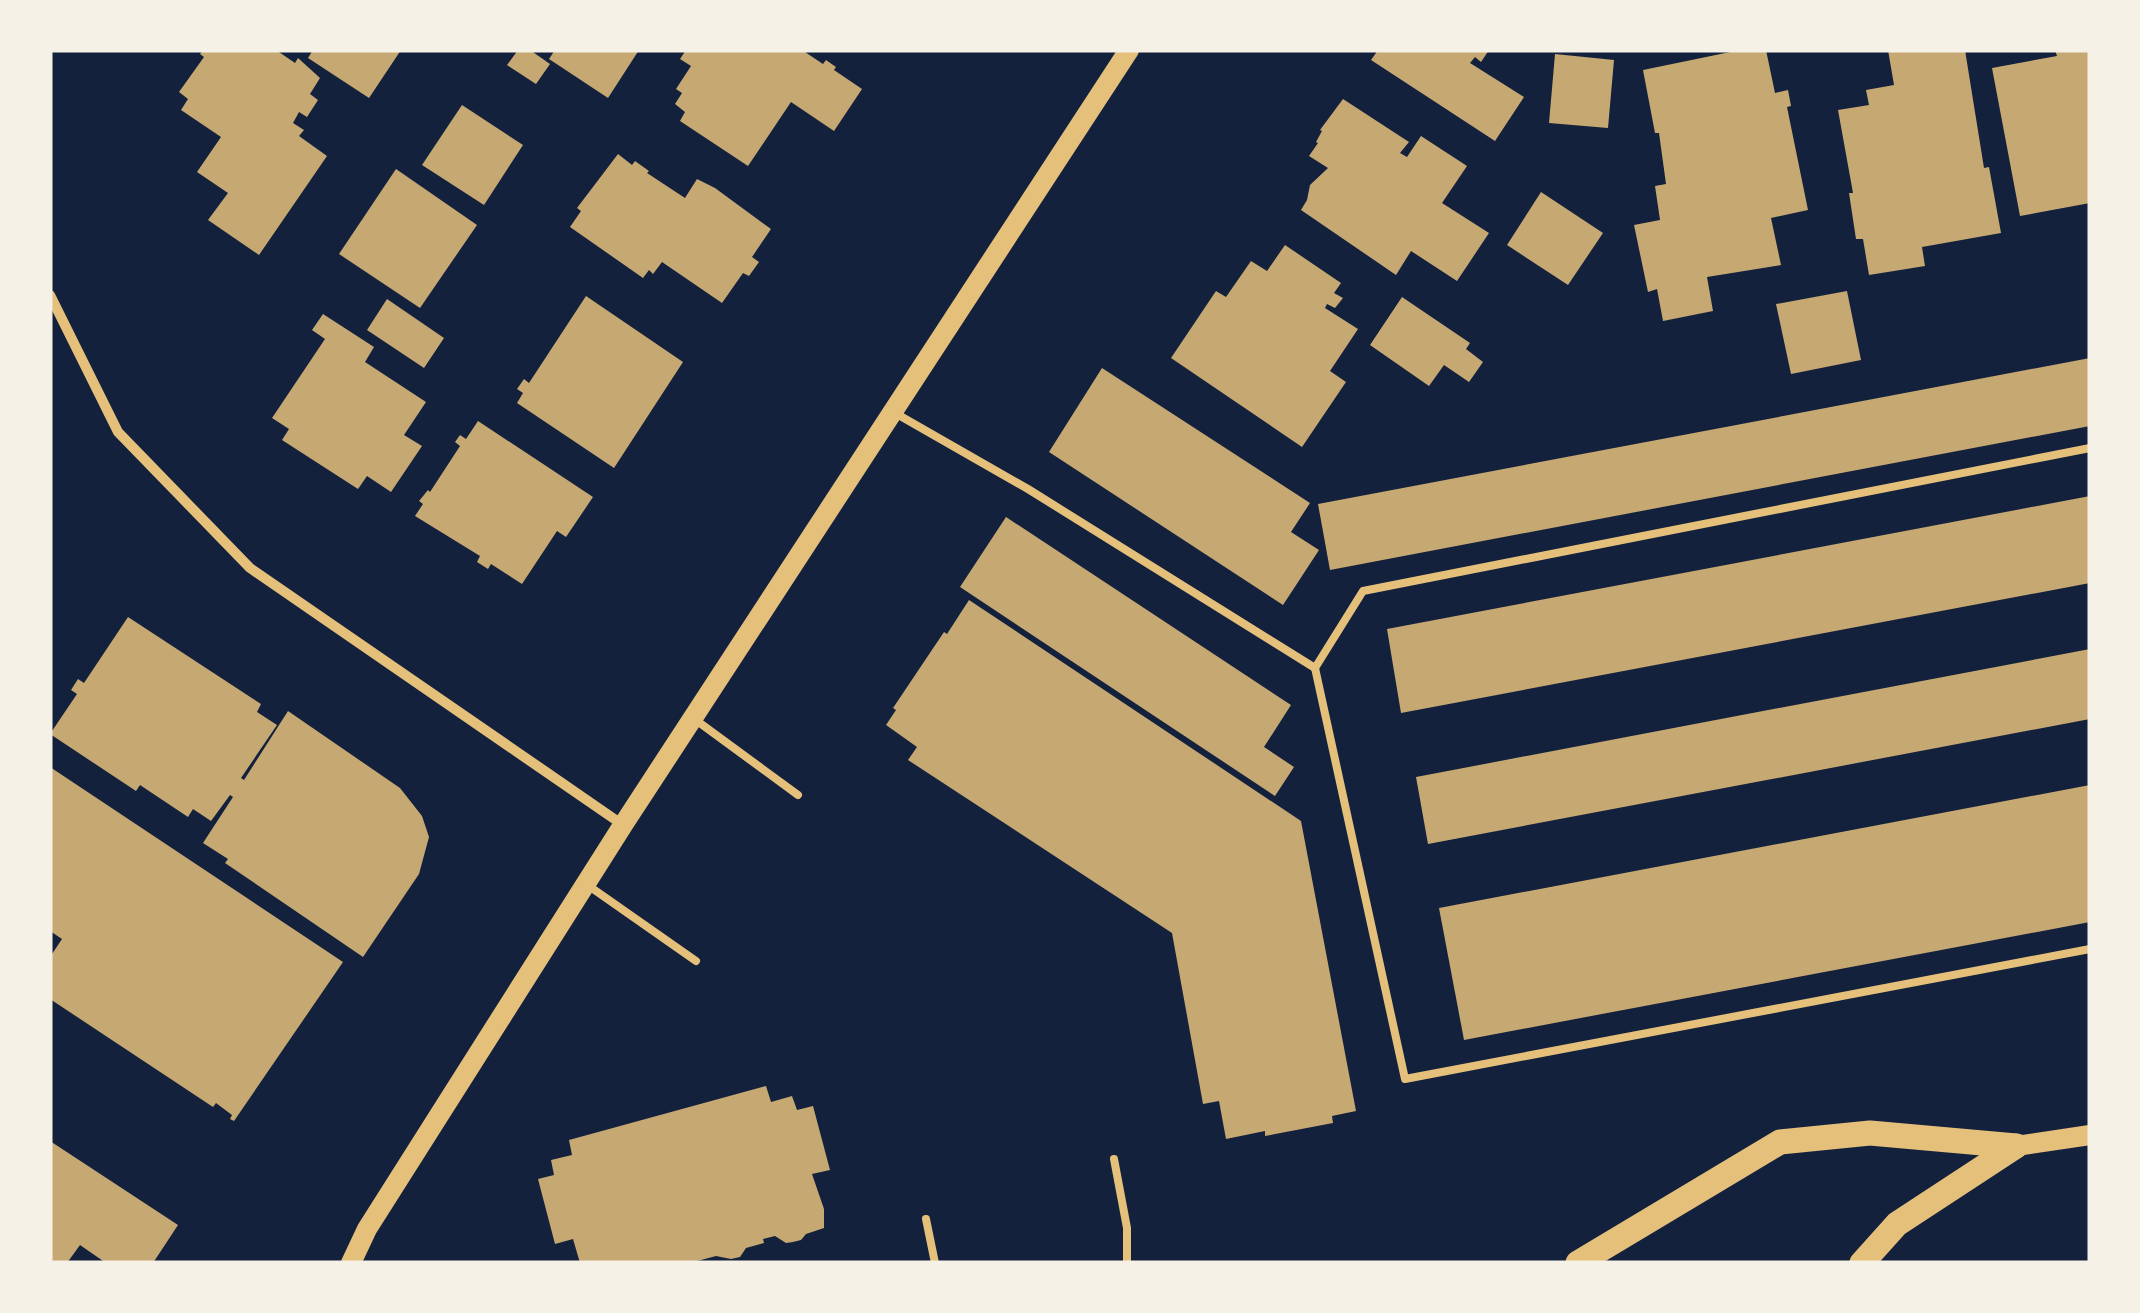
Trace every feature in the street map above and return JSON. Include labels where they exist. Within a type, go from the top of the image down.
[{"type":"main road","points":[[351,1263],[367,1229],[623,825],[1129,50]]},
{"type":"main road","points":[[1578,1263],[1780,1142],[1870,1133],[2016,1146],[2090,1134]]},
{"type":"main road","points":[[1862,1263],[1897,1224],[2016,1146]]},
{"type":"street","points":[[50,295],[118,432],[250,568],[623,825]]},
{"type":"lane","points":[[892,412],[1028,489],[1316,668]]},
{"type":"lane","points":[[2090,448],[1363,591],[1316,668],[1405,1080],[2090,949]]},
{"type":"lane","points":[[693,718],[798,796]]},
{"type":"lane","points":[[586,884],[696,961]]},
{"type":"lane","points":[[1114,1159],[1127,1228],[1127,1263]]},
{"type":"lane","points":[[926,1219],[935,1263]]},
{"type":"building","points":[[203,50],[276,50],[295,63],[298,58],[320,78],[310,94],[318,100],[307,117],[299,112],[293,123],[304,130],[299,136],[327,156],[259,255],[208,220],[228,193],[197,172],[221,137],[181,110],[188,99],[179,92],[204,57],[200,54]]},
{"type":"building","points":[[313,50],[401,50],[369,98],[308,58]]},
{"type":"building","points":[[518,50],[530,50],[550,64],[536,84],[507,65]]},
{"type":"building","points":[[555,50],[639,50],[608,98],[549,59]]},
{"type":"building","points":[[686,50],[802,50],[823,64],[826,60],[862,89],[834,131],[791,102],[748,166],[680,121],[685,112],[675,104],[682,93],[676,89],[691,66],[680,59]]},
{"type":"building","points":[[1378,50],[1489,50],[1481,62],[1475,57],[1470,63],[1524,97],[1495,141],[1371,60]]},
{"type":"building","points":[[1740,50],[1766,50],[1775,93],[1788,90],[1791,106],[1787,107],[1808,210],[1771,218],[1781,265],[1707,277],[1713,311],[1663,321],[1657,289],[1648,292],[1634,225],[1660,220],[1655,186],[1666,184],[1659,133],[1655,133],[1643,70]]},
{"type":"building","points":[[1888,50],[1965,50],[1984,168],[1989,167],[2001,233],[1922,247],[1925,266],[1869,275],[1863,239],[1856,239],[1849,193],[1853,193],[1838,110],[1869,105],[1866,90],[1894,85]]},
{"type":"building","points":[[2055,50],[2090,50],[2090,203],[2020,216],[1992,68],[2057,56]]},
{"type":"building","points":[[1555,54],[1614,60],[1608,128],[1549,123]]},
{"type":"building","points":[[1343,99],[1409,142],[1400,153],[1407,157],[1421,136],[1467,166],[1442,203],[1489,233],[1457,281],[1411,251],[1396,275],[1301,210],[1310,185],[1328,168],[1309,156],[1318,143],[1320,130]]},
{"type":"building","points":[[462,105],[523,145],[484,205],[422,165]]},
{"type":"building","points":[[618,154],[632,165],[635,161],[685,198],[697,179],[771,229],[752,257],[759,262],[749,276],[743,273],[722,303],[662,262],[653,274],[649,270],[643,278],[570,227],[581,211],[577,208]]},
{"type":"building","points":[[396,169],[477,225],[420,308],[339,254]]},
{"type":"building","points":[[1541,192],[1603,233],[1568,285],[1507,245]]},
{"type":"building","points":[[1285,245],[1341,283],[1334,293],[1343,298],[1335,308],[1327,304],[1325,308],[1358,329],[1330,371],[1346,382],[1302,447],[1171,358],[1216,291],[1226,297],[1251,261],[1267,271]]},
{"type":"building","points":[[1847,291],[1861,360],[1791,374],[1776,304]]},
{"type":"building","points":[[586,296],[683,362],[614,468],[517,403],[523,393],[517,389],[524,379],[529,383]]},
{"type":"building","points":[[1402,297],[1470,343],[1466,349],[1483,362],[1469,382],[1444,365],[1429,386],[1370,345]]},
{"type":"building","points":[[387,299],[444,338],[424,368],[367,330]]},
{"type":"building","points":[[323,314],[374,347],[365,362],[426,402],[404,435],[422,446],[391,492],[367,476],[358,489],[282,440],[289,429],[272,418],[325,339],[312,330]]},
{"type":"building","points":[[2090,358],[2090,426],[1330,570],[1318,504]]},
{"type":"building","points":[[1102,368],[1310,503],[1291,532],[1319,550],[1283,605],[1049,452]]},
{"type":"building","points":[[478,421],[593,497],[566,537],[557,531],[522,584],[491,564],[488,569],[477,562],[480,556],[415,516],[423,504],[419,501],[430,492],[460,446],[455,442],[460,435],[466,439]]},
{"type":"building","points":[[2090,496],[2090,583],[1401,713],[1387,629]]},
{"type":"building","points":[[1006,517],[1291,705],[1264,747],[1294,767],[1275,796],[960,587]]},
{"type":"building","points":[[969,600],[1301,821],[1356,1111],[1332,1116],[1333,1123],[1226,1139],[1219,1101],[1203,1104],[1172,933],[908,760],[917,747],[886,725],[896,710],[893,708]]},
{"type":"building","points":[[128,617],[261,704],[257,712],[277,725],[241,778],[244,780],[288,711],[400,788],[422,816],[429,837],[419,874],[363,957],[225,863],[228,859],[203,843],[233,797],[230,795],[211,821],[193,809],[188,817],[140,785],[136,791],[50,734],[77,694],[71,690],[78,679],[84,683]]},
{"type":"building","points":[[2090,649],[2090,719],[1428,844],[1416,777]]},
{"type":"building","points":[[50,767],[343,962],[234,1121],[216,1103],[213,1107],[50,999],[50,957],[62,939],[50,931]]},
{"type":"building","points":[[2090,785],[2090,922],[1464,1040],[1439,908]]},
{"type":"building","points":[[766,1086],[771,1102],[792,1096],[797,1110],[813,1106],[830,1170],[812,1174],[824,1209],[824,1228],[793,1242],[786,1243],[775,1236],[763,1239],[764,1243],[746,1248],[740,1257],[716,1256],[690,1263],[580,1263],[573,1239],[555,1244],[538,1179],[554,1175],[551,1160],[572,1155],[569,1140]]},
{"type":"building","points":[[50,1141],[178,1225],[153,1263],[106,1263],[80,1245],[67,1263],[50,1263]]}]
